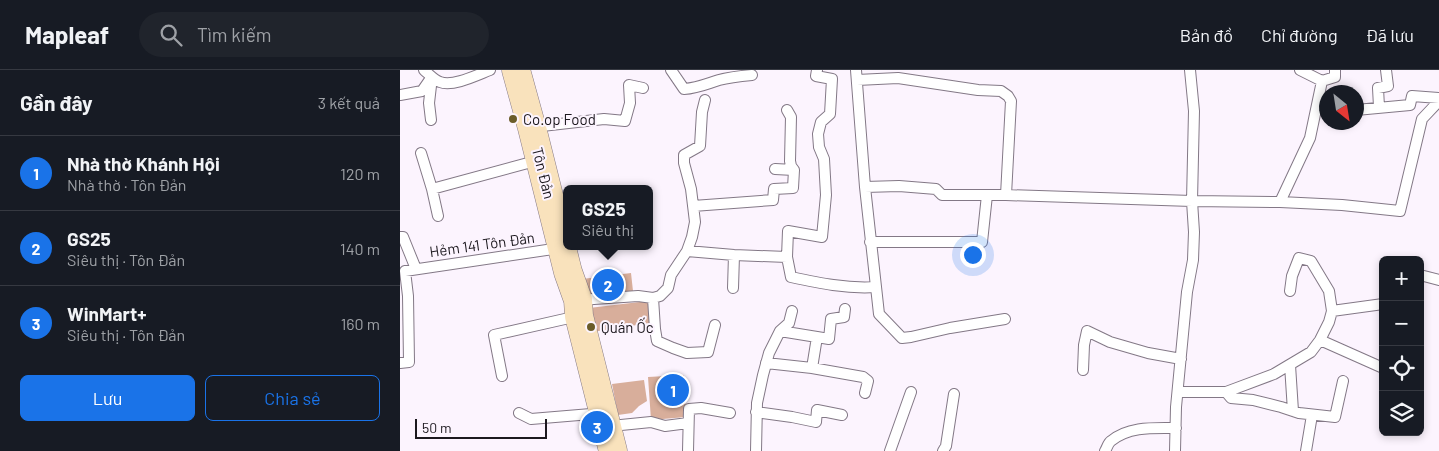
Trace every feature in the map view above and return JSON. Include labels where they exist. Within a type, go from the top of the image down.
[{"type":"street","name":"Tôn Đản","points":[[516,70],[579,308],[609,432]]},
{"type":"lane","points":[[428,73],[441,83],[451,83],[490,70]]},
{"type":"lane","points":[[671,70],[684,89],[698,88],[736,76],[752,75]]},
{"type":"lane","points":[[1175,451],[1176,407],[1187,292],[1193,260],[1194,112],[1190,70]]},
{"type":"lane","points":[[1300,70],[1322,81],[1335,77],[1336,70]]},
{"type":"lane","points":[[1379,107],[1378,88],[1388,86],[1386,70]]},
{"type":"lane","points":[[400,95],[422,90],[428,73]]},
{"type":"lane","points":[[428,73],[431,120]]},
{"type":"lane","points":[[816,73],[832,78],[830,114],[821,122],[818,134],[819,147],[824,159],[826,194],[822,237],[788,231],[787,257],[791,277],[817,283],[856,288],[876,287]]},
{"type":"lane","points":[[1005,319],[902,338],[879,314],[870,242],[857,75],[898,78],[978,90],[1001,91],[1008,96],[1011,101],[1006,195]]},
{"type":"lane","points":[[532,128],[604,119],[625,121],[630,103],[629,85],[643,88]]},
{"type":"lane","points":[[1364,109],[1410,104],[1412,96],[1439,100]]},
{"type":"lane","points":[[502,376],[494,335],[579,308],[638,296],[653,298],[660,296],[668,288],[671,275],[687,251],[695,222],[684,155],[700,146],[702,112],[705,100]]},
{"type":"lane","points":[[865,187],[899,186],[936,189],[942,195],[1280,202],[1342,205],[1400,211],[1422,119],[1439,100]]},
{"type":"lane","points":[[693,206],[773,200],[774,188],[794,188],[794,170],[790,161],[791,116],[787,110]]},
{"type":"lane","points":[[1280,202],[1319,115]]},
{"type":"lane","points":[[421,153],[438,216]]},
{"type":"lane","points":[[432,189],[540,160]]},
{"type":"lane","points":[[775,169],[794,170]]},
{"type":"lane","points":[[870,242],[982,242],[987,195]]},
{"type":"lane","points":[[400,237],[403,237],[410,270],[408,296],[409,362],[400,363]]},
{"type":"lane","name":"Hẻm 141 Tôn Đản","points":[[410,270],[562,247]]},
{"type":"lane","points":[[687,251],[787,257]]},
{"type":"lane","points":[[733,288],[734,255]]},
{"type":"lane","points":[[1178,392],[1226,392],[1274,374],[1311,352],[1320,340],[1332,311],[1329,291],[1311,260],[1299,258],[1292,276],[1290,291]]},
{"type":"lane","points":[[1424,276],[1439,280]]},
{"type":"lane","points":[[653,298],[657,340],[673,348],[687,353],[708,352],[715,325]]},
{"type":"lane","points":[[1332,311],[1379,305]]},
{"type":"lane","points":[[780,331],[829,339],[831,319],[844,317],[845,308]]},
{"type":"lane","points":[[756,451],[757,403],[766,363],[780,331],[789,323],[792,311]]},
{"type":"lane","points":[[1083,370],[1084,345],[1088,331],[1110,342],[1148,353],[1181,359]]},
{"type":"lane","points":[[812,368],[817,337]]},
{"type":"lane","points":[[1320,340],[1379,366]]},
{"type":"lane","points":[[766,363],[863,376],[868,381],[865,393]]},
{"type":"lane","points":[[1290,365],[1293,411]]},
{"type":"lane","points":[[1226,392],[1231,398],[1252,400],[1312,415],[1335,417],[1342,381]]},
{"type":"lane","points":[[890,451],[910,392]]},
{"type":"lane","points":[[943,451],[946,446],[954,394]]},
{"type":"lane","points":[[688,451],[689,409],[701,408],[730,413]]},
{"type":"lane","points":[[756,412],[816,422],[817,410],[842,415]]},
{"type":"lane","points":[[519,413],[531,419],[609,432],[621,425],[651,422],[665,426],[688,423]]},
{"type":"lane","points":[[1306,451],[1312,415]]},
{"type":"lane","points":[[1105,451],[1109,442],[1139,429],[1176,428]]},
{"type":"building","points":[[631,273],[633,291],[585,297],[582,279]]},
{"type":"building","points":[[648,301],[650,323],[592,332],[589,308]]},
{"type":"building","points":[[684,375],[686,417],[651,420],[648,377]]},
{"type":"building","points":[[644,380],[647,401],[632,413],[618,415],[612,384]]},
{"type":"place","name":"Co.op Food","points":[[513,119]]},
{"type":"place","name":"GS25","points":[[608,285]]},
{"type":"place","name":"Quán Ốc","points":[[591,327]]},
{"type":"place","name":"Nhà thờ Khánh Hội","points":[[673,390]]},
{"type":"place","name":"WinMart+","points":[[597,427]]}]
